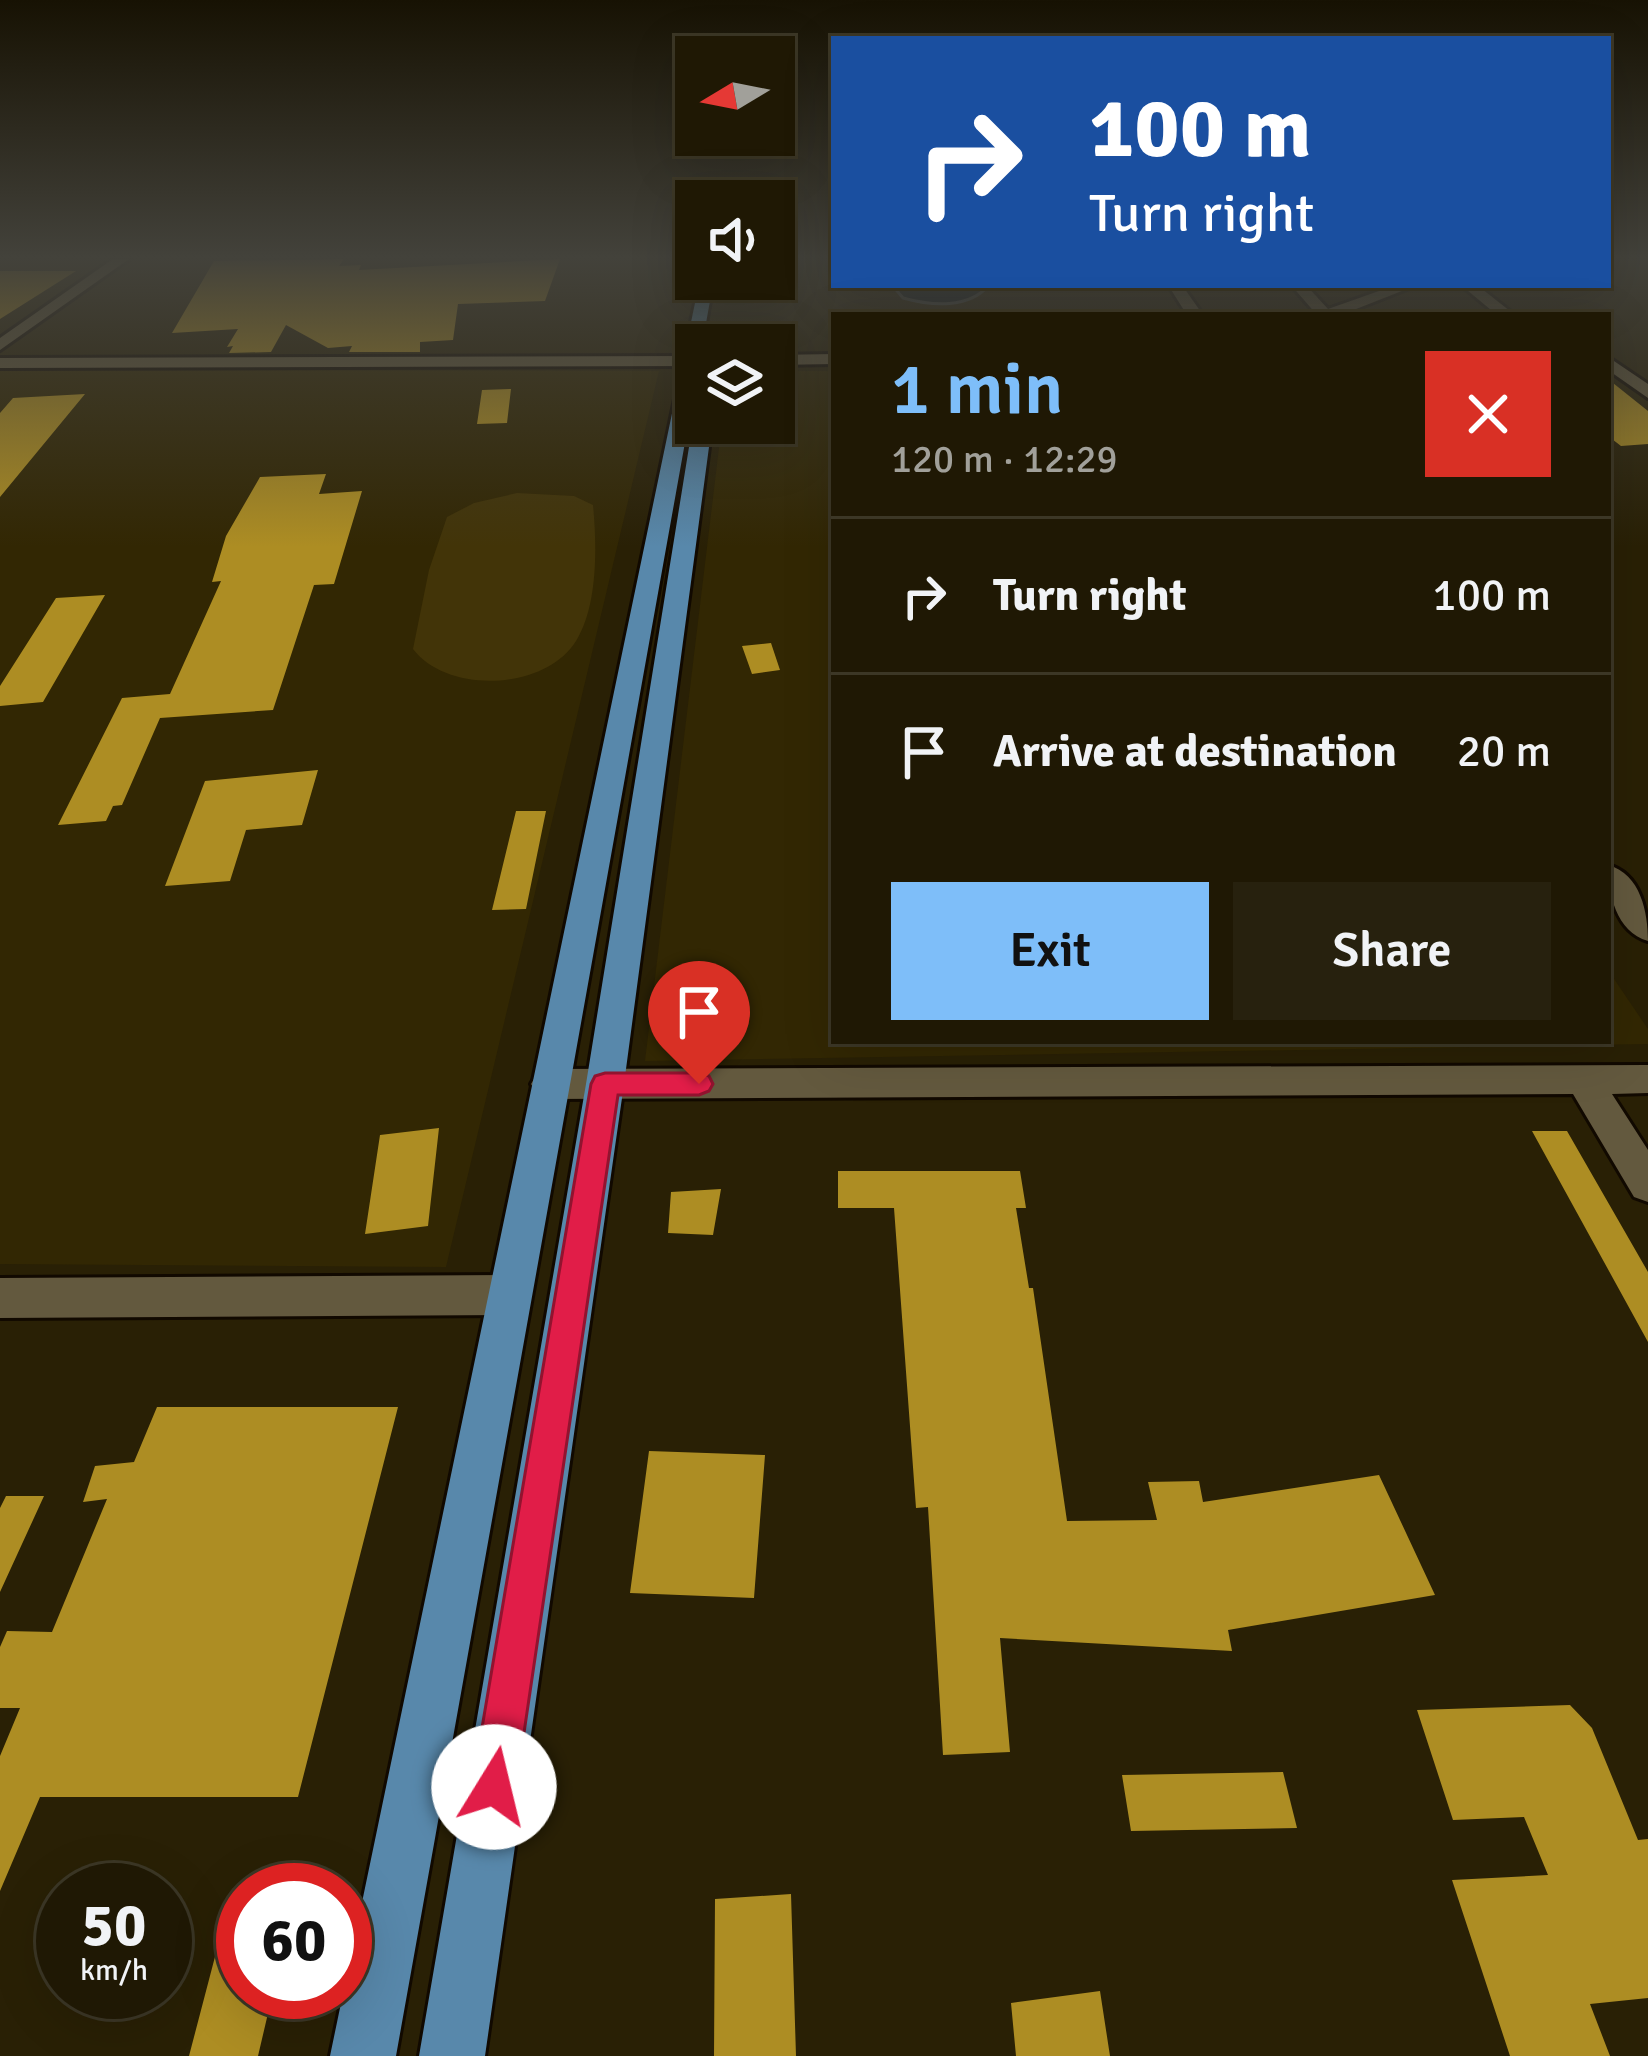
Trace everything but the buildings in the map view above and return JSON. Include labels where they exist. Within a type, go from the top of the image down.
[{"type":"main road","points":[[452,2056],[605,1084],[643,696],[681,444]]},
{"type":"main road","points":[[363,2056],[550,1084],[697,444]]},
{"type":"street","points":[[1611,359],[1628,356]]},
{"type":"street","points":[[795,360],[831,359]]},
{"type":"street","points":[[0,363],[675,361]]},
{"type":"street","points":[[1611,362],[1648,393]]},
{"type":"street","points":[[1611,879],[1648,930]]},
{"type":"street","points":[[1583,1078],[1648,1185]]},
{"type":"street","points":[[550,1084],[1648,1079]]},
{"type":"street","points":[[0,1298],[507,1295]]},
{"type":"shaded area","points":[[0,370],[659,371],[446,1267],[0,1264]]},
{"type":"shaded area","points":[[795,371],[831,371],[831,1044],[1611,1044],[1611,974],[1648,1029],[1648,1044],[645,1061],[719,444],[795,444]]},
{"type":"shaded area","points":[[517,493],[574,496],[593,505],[594,575],[583,627],[561,658],[542,670],[496,681],[448,674],[413,649],[429,570],[447,517],[474,503]]},
{"type":"route","points":[[494,1787],[605,1084],[699,1084]]}]
